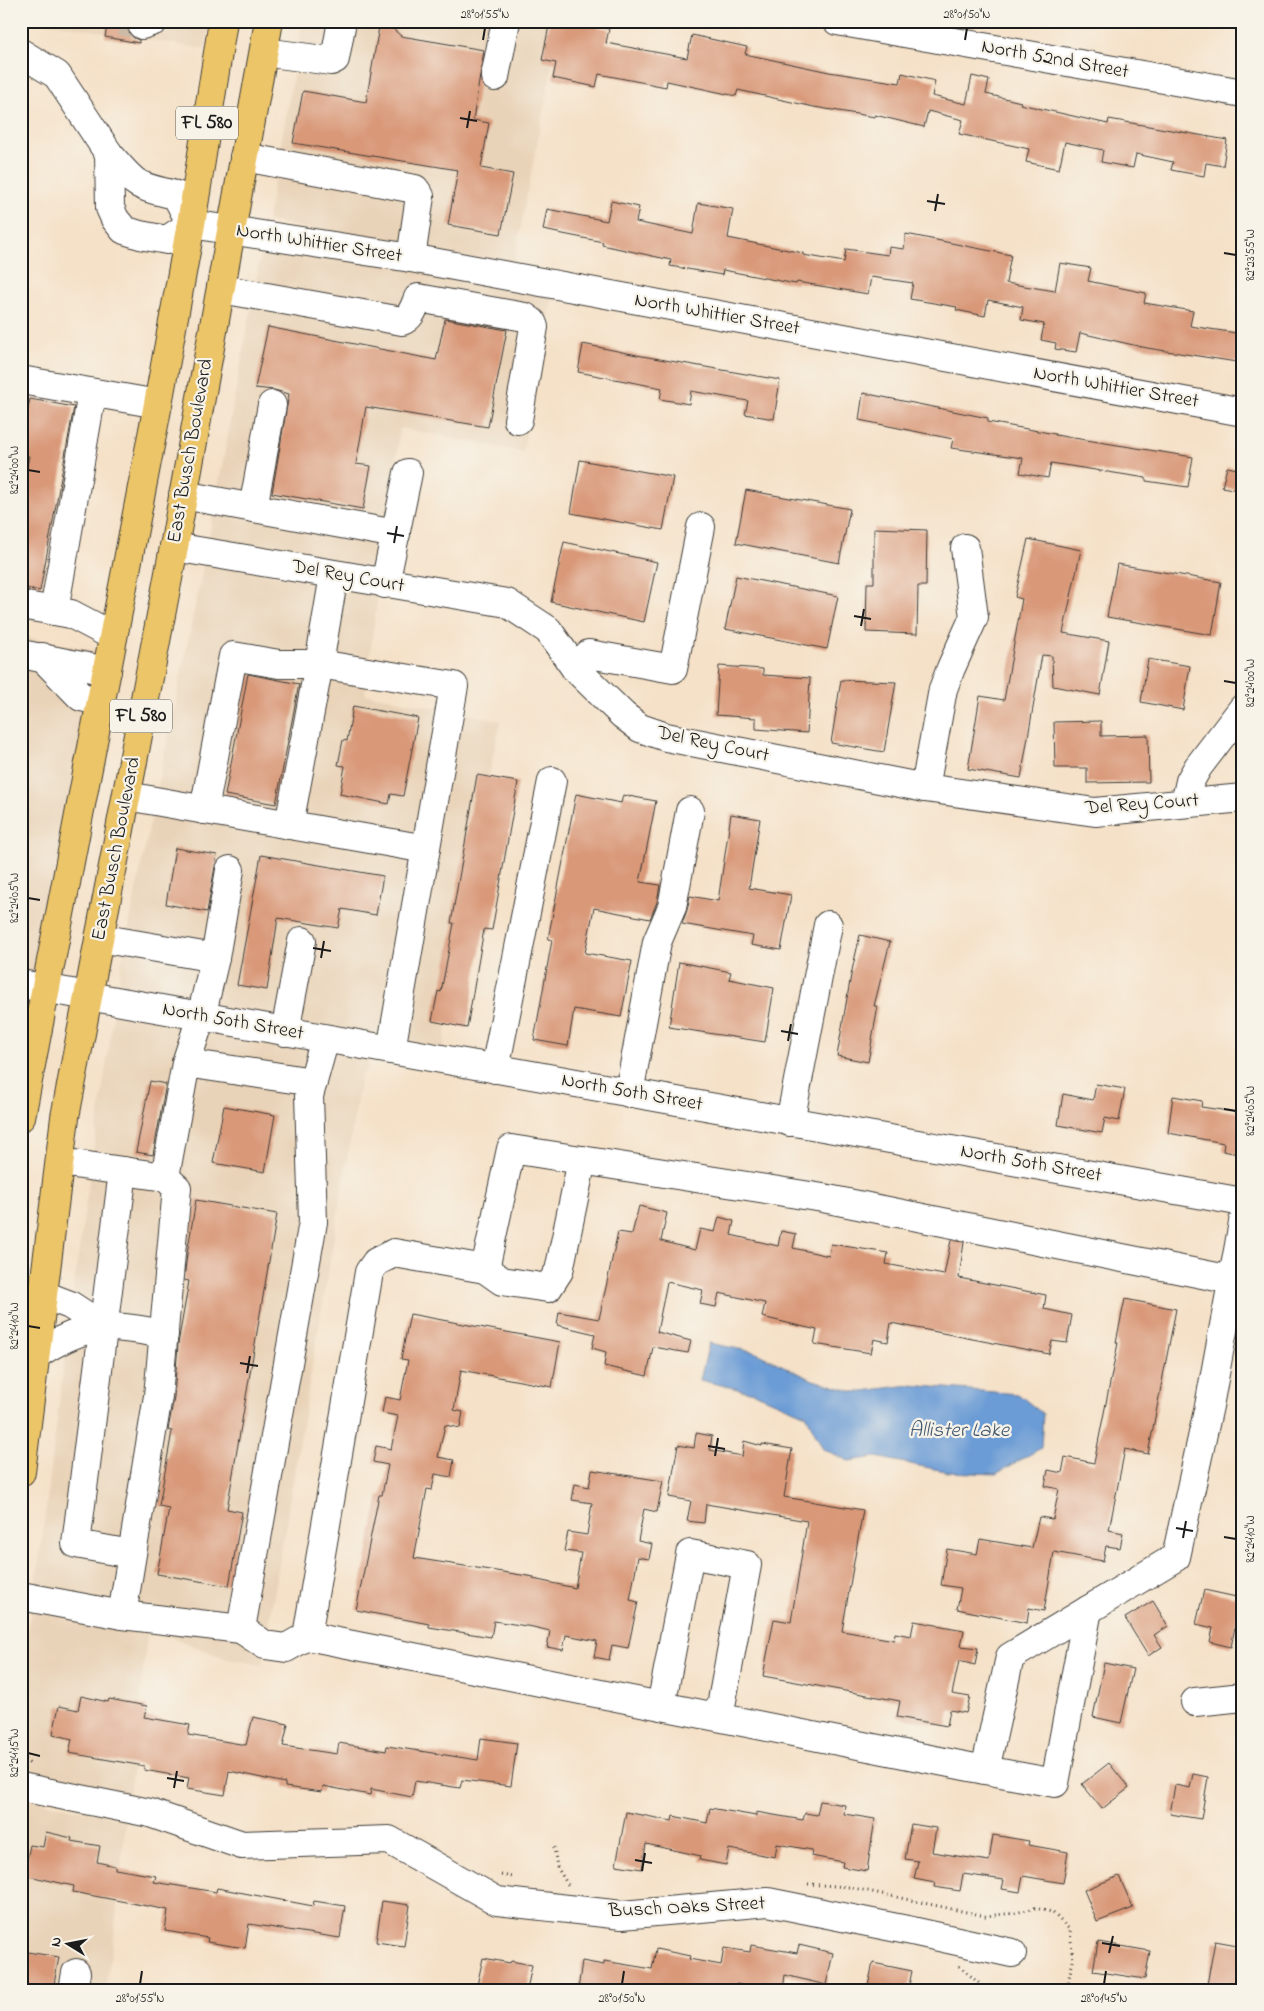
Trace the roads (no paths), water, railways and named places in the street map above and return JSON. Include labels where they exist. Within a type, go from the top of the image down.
[{"type":"main road","name":"East Busch Boulevard","points":[[21,1117],[33,987],[101,701],[191,224],[222,21]]},
{"type":"main road","name":"East Busch Boulevard","points":[[21,1472],[65,1117],[174,547],[269,21]]},
{"type":"street","points":[[264,52],[331,61],[335,59],[342,21]]},
{"type":"street","points":[[495,77],[506,21]]},
{"type":"street","name":"North 52nd Street","points":[[837,21],[1243,93]]},
{"type":"street","points":[[21,53],[57,75],[109,154],[131,180],[146,188],[176,195],[191,224],[167,240],[124,230],[115,220],[110,208],[109,154]]},
{"type":"street","points":[[221,289],[402,321],[408,319],[418,298],[420,196],[415,190],[244,157]]},
{"type":"street","name":"North Whittier Street","points":[[191,224],[419,260],[1243,412]]},
{"type":"street","points":[[418,298],[525,317],[532,322],[534,327],[518,420]]},
{"type":"street","points":[[21,380],[158,404]]},
{"type":"street","points":[[54,611],[92,393]]},
{"type":"street","points":[[253,508],[272,405]]},
{"type":"street","points":[[385,584],[408,473]]},
{"type":"street","points":[[183,496],[396,534]]},
{"type":"street","points":[[575,668],[589,654],[673,669],[701,527]]},
{"type":"street","name":"Del Rey Court","points":[[174,547],[506,603],[548,630],[575,668],[623,714],[640,728],[666,737],[925,788],[1094,812],[1243,798]]},
{"type":"street","points":[[925,788],[944,689],[951,668],[974,618],[965,548]]},
{"type":"street","points":[[289,825],[334,575]]},
{"type":"street","points":[[21,605],[71,614],[113,636]]},
{"type":"street","points":[[31,656],[106,671]]},
{"type":"street","points":[[31,656],[81,697],[101,701]]},
{"type":"street","points":[[204,810],[233,656],[279,664],[319,664],[454,686],[390,1050]]},
{"type":"street","points":[[1185,803],[1190,781],[1198,767],[1243,708]]},
{"type":"street","points":[[495,1069],[552,781]]},
{"type":"street","points":[[127,796],[426,849]]},
{"type":"street","points":[[628,1093],[657,942],[672,907],[690,811]]},
{"type":"street","points":[[165,1177],[186,1064],[201,1017],[215,958],[230,870]]},
{"type":"street","points":[[790,1122],[828,924]]},
{"type":"street","points":[[99,938],[215,958]]},
{"type":"street","points":[[285,1032],[302,941]]},
{"type":"street","name":"North 50th Street","points":[[33,987],[1243,1202]]},
{"type":"street","points":[[241,1630],[313,1222],[309,1096],[325,1039]]},
{"type":"street","points":[[186,1064],[313,1082]]},
{"type":"street","points":[[485,1269],[511,1149],[823,1198],[1232,1280]]},
{"type":"street","points":[[307,1636],[369,1272],[376,1262],[394,1254],[485,1269],[502,1281],[548,1288],[559,1271],[582,1160]]},
{"type":"street","points":[[60,1162],[165,1177],[177,1188],[158,1396],[130,1554],[122,1615]]},
{"type":"street","points":[[123,1171],[76,1544],[130,1554]]},
{"type":"street","points":[[985,1770],[1010,1657],[1176,1557],[1209,1406],[1243,1222]]},
{"type":"street","points":[[44,1295],[70,1305],[104,1327]]},
{"type":"street","points":[[36,1355],[54,1343],[74,1334],[104,1327],[164,1334]]},
{"type":"street","points":[[661,1706],[690,1554],[747,1565],[719,1717]]},
{"type":"street","points":[[21,1596],[122,1615],[241,1630],[265,1645],[286,1648],[307,1636],[1055,1783],[1088,1610]]},
{"type":"street","points":[[1194,1702],[1243,1697]]},
{"type":"street","name":"Busch Oaks Street","points":[[30,1777],[150,1813],[242,1846],[389,1840],[497,1901],[622,1915],[768,1902],[1012,1953]]},
{"type":"water","name":"Allister Lake","points":[[709,1343],[754,1352],[813,1380],[855,1392],[910,1385],[1018,1394],[1043,1414],[1041,1448],[996,1474],[949,1472],[876,1457],[849,1461],[823,1449],[806,1415],[754,1393],[700,1380]]},
{"type":"tunnel","points":[[121,21],[142,25]]}]
